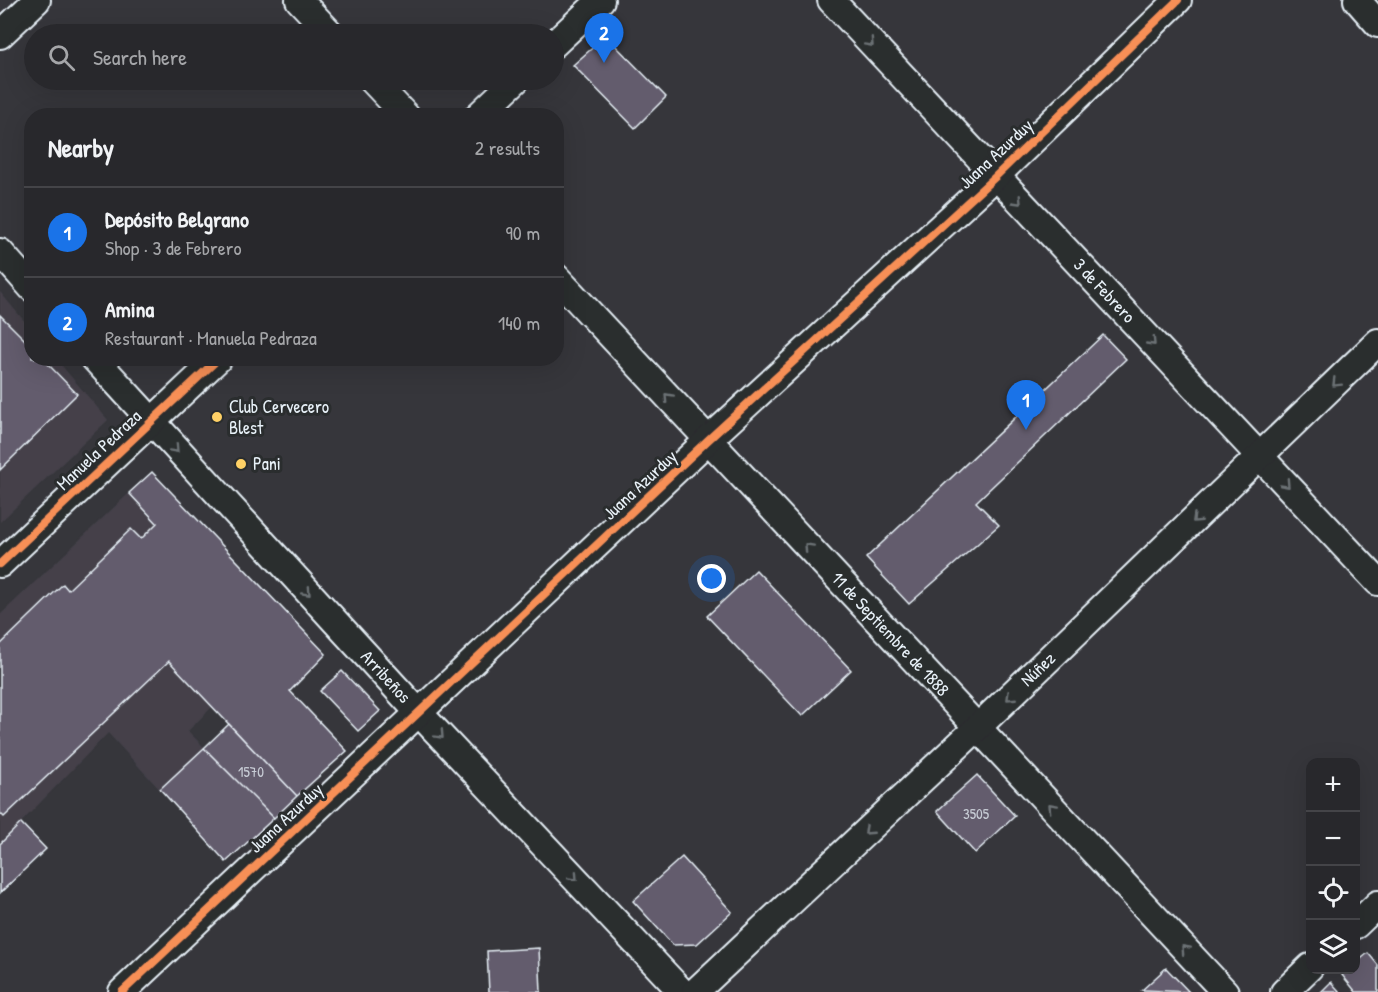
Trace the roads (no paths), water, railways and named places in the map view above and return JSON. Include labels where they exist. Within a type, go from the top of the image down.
[{"type":"street","points":[[0,35],[37,0]]},
{"type":"street","points":[[299,0],[322,24]]},
{"type":"street","points":[[564,35],[601,0]]},
{"type":"street","name":"3 de Febrero","points":[[831,0],[1378,582]]},
{"type":"street","name":"Juana Azurduy","points":[[122,992],[420,714],[708,440],[995,177],[1178,0]]},
{"type":"street","points":[[1357,0],[1378,24]]},
{"type":"street","points":[[381,90],[398,108]]},
{"type":"street","points":[[486,108],[505,90]]},
{"type":"street","points":[[0,252],[24,279]]},
{"type":"street","name":"11 de Septiembre de 1888","points":[[564,286],[1225,992]]},
{"type":"street","name":"Núñez","points":[[695,992],[978,727],[1378,342]]},
{"type":"street","name":"Arribeños","points":[[100,366],[420,714],[682,992]]},
{"type":"street","name":"Manuela Pedraza","points":[[0,564],[211,366]]},
{"type":"street","points":[[1360,921],[1378,904]]},
{"type":"street","points":[[1284,992],[1306,972]]},
{"type":"place","name":"Amina","points":[[604,63]]},
{"type":"place","name":"Club Cervecero Blest","points":[[217,417]]},
{"type":"place","name":"Depósito Belgrano","points":[[1026,430]]},
{"type":"place","name":"Pani","points":[[241,464]]}]
